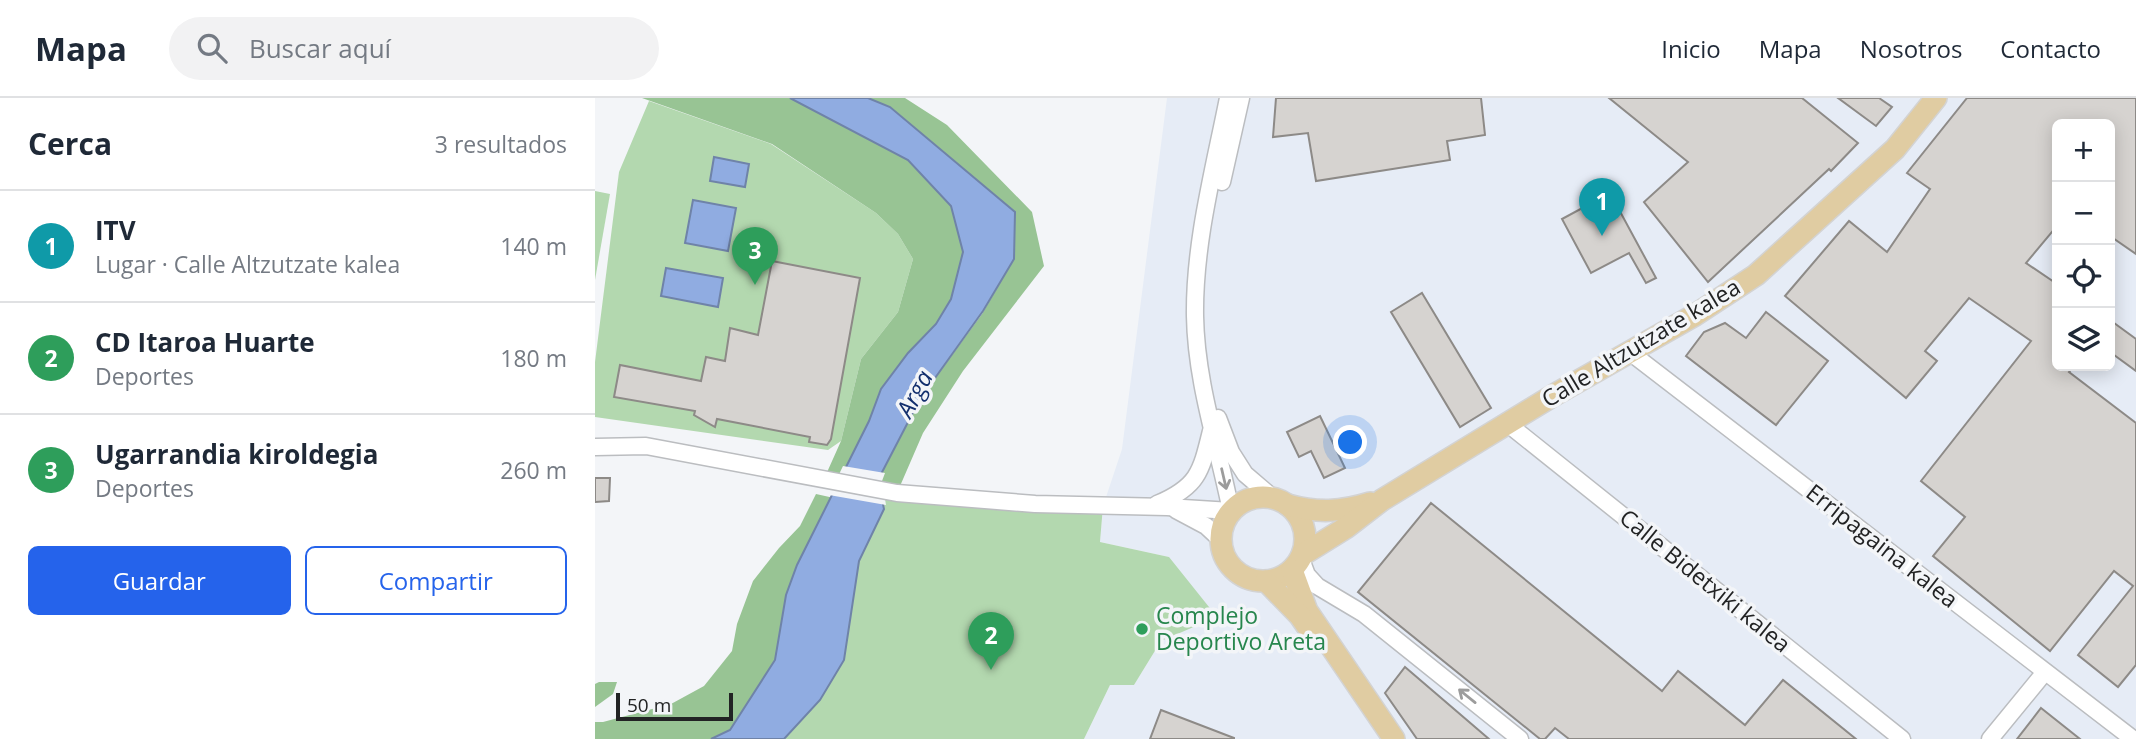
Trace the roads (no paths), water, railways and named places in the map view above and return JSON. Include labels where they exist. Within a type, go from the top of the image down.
[{"type":"main road","name":"Calle Altzutzate kalea","points":[[1382,500],[1554,395],[1695,315],[1756,275],[1895,149],[1936,98]]},
{"type":"main road","points":[[1250,498],[1280,501],[1331,512],[1382,500],[1298,561],[1280,578],[1266,582],[1251,580],[1238,574],[1228,564],[1222,550],[1224,522],[1231,511],[1250,498]]},
{"type":"main road","points":[[1280,501],[1300,519],[1305,530],[1305,540],[1298,561],[1307,611],[1394,739]]},
{"type":"main road","points":[[1266,582],[1300,616],[1382,739]]},
{"type":"street","points":[[595,447],[646,446],[897,494],[1035,504],[1167,506],[1231,511],[1198,362],[1195,316],[1197,263],[1228,98]]},
{"type":"street","points":[[1241,98],[1207,257],[1205,321],[1211,385],[1217,414],[1231,452],[1245,474],[1280,501]]},
{"type":"street","name":"Erripagaina kalea","points":[[1631,353],[2133,739]]},
{"type":"street","name":"Calle Bidetxiki kalea","points":[[1508,424],[1902,739]]},
{"type":"street","points":[[1150,506],[1171,498],[1196,479],[1212,429]]},
{"type":"street","points":[[1167,506],[1206,526],[1221,540]]},
{"type":"street","points":[[1298,561],[1317,586],[1364,614],[1520,739]]},
{"type":"street","points":[[1990,739],[2045,672]]},
{"type":"water","name":"Arga","points":[[790,98],[868,98],[890,107],[1015,212],[1014,259],[983,311],[920,399],[878,480],[884,509],[859,561],[844,660],[820,700],[784,739],[711,739],[730,730],[775,660],[786,595],[797,565],[869,421],[881,389],[908,353],[936,324],[951,299],[963,252],[951,206],[908,160]]},
{"type":"water","points":[[714,157],[749,164],[745,187],[710,181]]},
{"type":"water","points":[[693,200],[736,208],[728,251],[685,243]]},
{"type":"water","points":[[666,268],[723,278],[718,307],[661,296]]},
{"type":"place","name":"ITV","points":[[1602,236]]},
{"type":"place","name":"Ugarrandia kiroldegia","points":[[755,285]]},
{"type":"place","name":"Complejo Deportivo Areta","points":[[1142,629]]},
{"type":"place","name":"CD Itaroa Huarte","points":[[991,670]]}]
